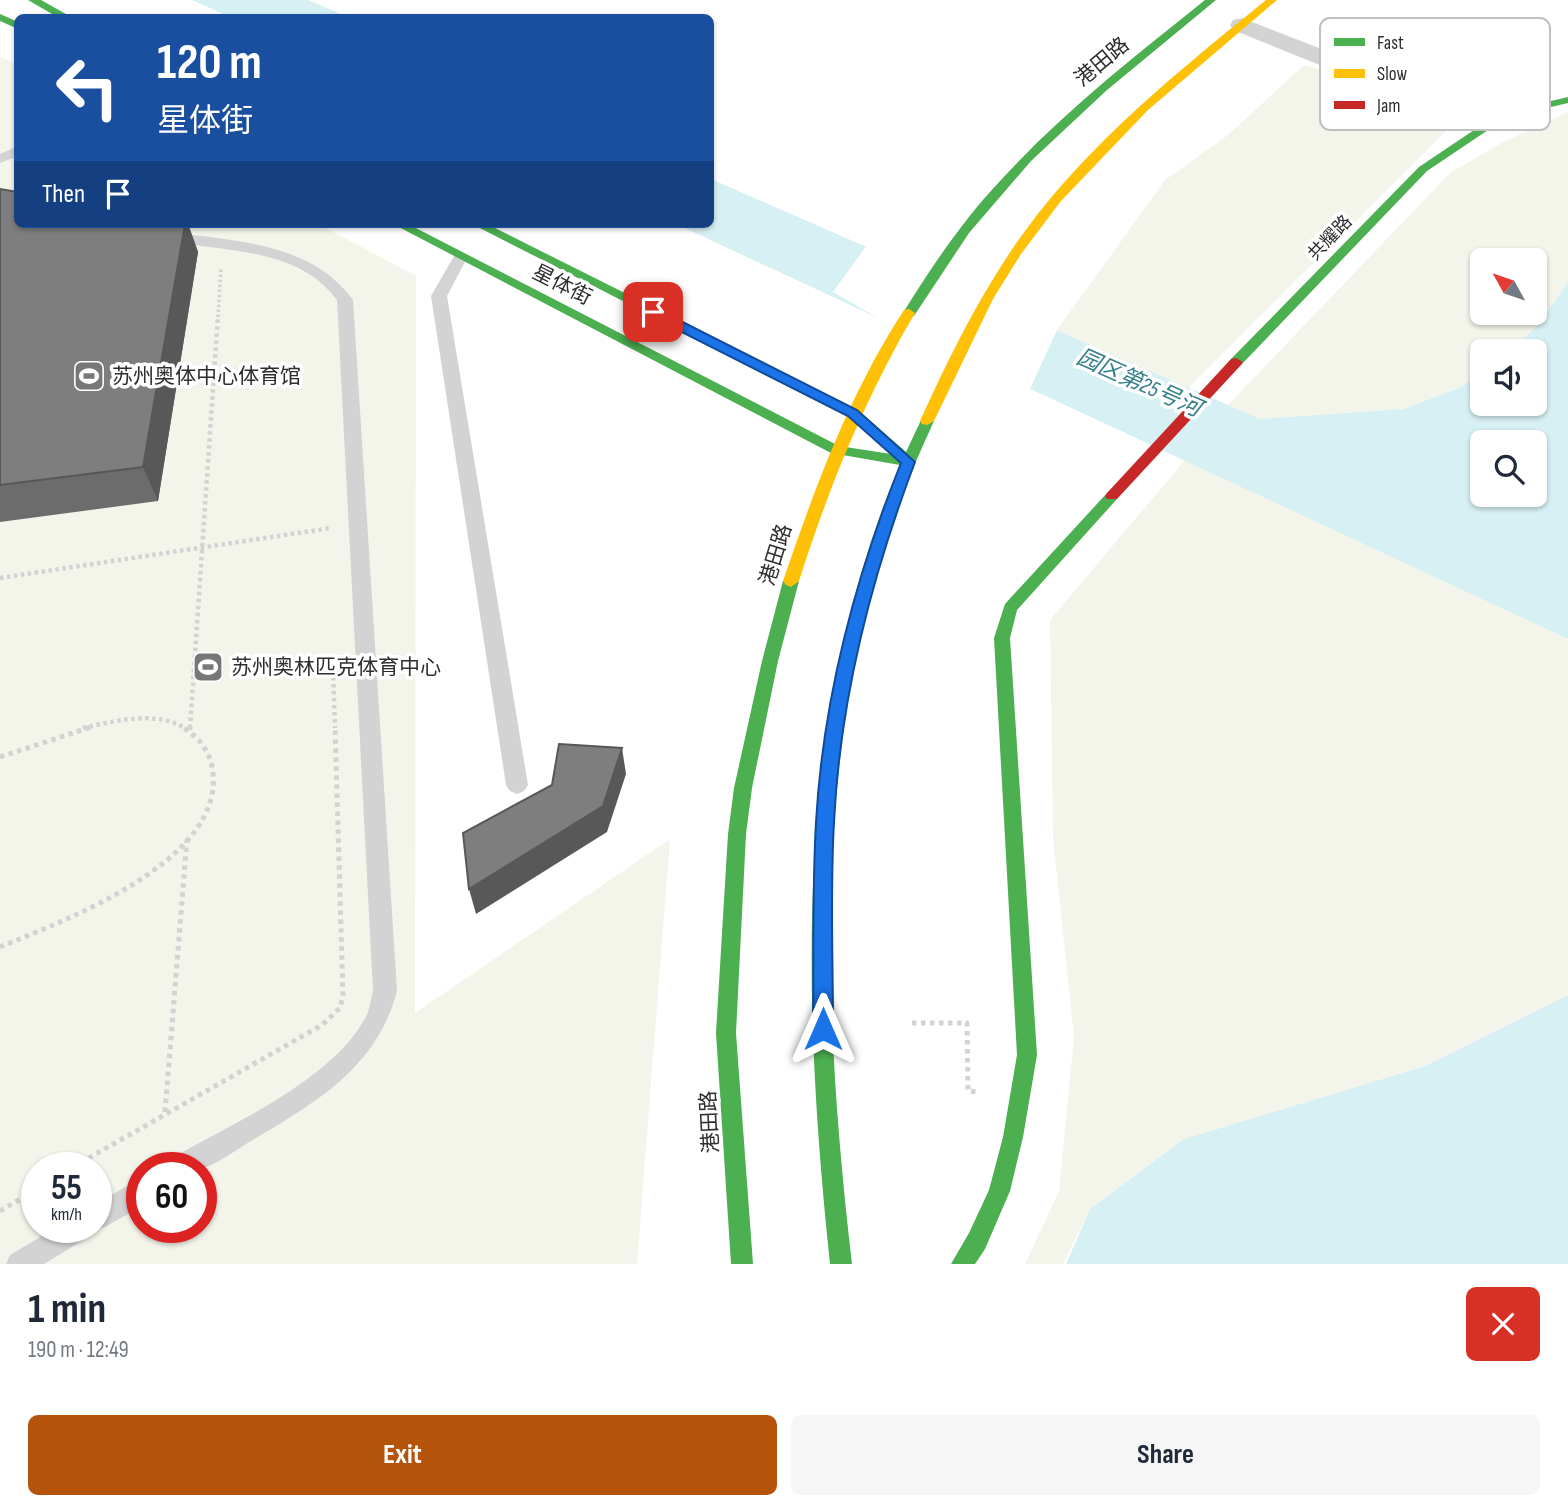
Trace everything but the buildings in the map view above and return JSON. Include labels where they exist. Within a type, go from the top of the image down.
[{"type":"main road","points":[[33,0],[60,14]]},
{"type":"main road","name":"港田路","points":[[742,1264],[729,1113],[726,998],[738,820],[763,684],[788,584],[817,494],[852,413],[899,331],[978,214],[1019,166],[1076,111],[1211,0]]},
{"type":"main road","points":[[841,1264],[831,1188],[823,1054],[825,822],[838,702],[858,607],[884,524],[908,462],[955,357],[988,298],[1031,232],[1079,175],[1125,129],[1272,0]]},
{"type":"main road","name":"共耀路","points":[[1550,104],[1568,100]]},
{"type":"main road","name":"共耀路","points":[[962,1264],[998,1193],[1017,1120],[1027,1055],[1002,638],[1010,608],[1208,391],[1423,169],[1481,130]]},
{"type":"main road","name":"星体街","points":[[407,228],[836,450],[908,462]]},
{"type":"main road","name":"星体街","points":[[486,228],[852,413],[908,462]]},
{"type":"street","points":[[1242,25],[1320,56]]},
{"type":"lane","points":[[148,233],[271,252],[318,272],[337,285],[345,300],[385,991],[377,1021],[351,1056],[314,1088],[206,1152]]},
{"type":"lane","points":[[461,256],[439,296],[517,785]]},
{"type":"lane","points":[[19,1264],[54,1243]]},
{"type":"path","points":[[208,267],[234,271]]},
{"type":"path","points":[[190,730],[221,269]]},
{"type":"path","points":[[328,516],[329,543]]},
{"type":"path","points":[[0,578],[358,524]]},
{"type":"path","points":[[98,1152],[322,1025],[340,1008],[343,996],[333,666]]},
{"type":"path","points":[[0,757],[99,723],[133,718],[160,720],[190,730],[208,752],[215,776],[210,805],[187,839],[143,875],[56,925],[0,947]]},
{"type":"path","points":[[165,1112],[187,839]]},
{"type":"path","points":[[912,1023],[967,1023],[968,1091]]},
{"type":"path","points":[[0,1211],[21,1199]]},
{"type":"shaded area","name":"苏州奥林匹克体育中心","points":[[0,56],[14,63],[14,228],[326,228],[416,276],[415,1013],[670,839],[637,1264],[0,1264]]},
{"type":"shaded area","points":[[1304,65],[1320,69],[1320,130],[1445,132],[1188,388],[1057,330],[1165,180],[1228,135]]},
{"type":"shaded area","points":[[1568,112],[1568,282],[1547,312],[1547,248],[1470,248],[1470,326],[1537,326],[1523,339],[1470,339],[1470,380],[1459,388],[1403,409],[1260,419],[1228,405],[1450,173],[1529,130],[1550,130],[1550,120]]},
{"type":"shaded area","points":[[1185,460],[1568,639],[1568,995],[1425,1066],[1184,1139],[1090,1209],[1063,1264],[1025,1264],[1059,1191],[1074,1037],[1053,839],[1050,620]]},
{"type":"water","points":[[192,0],[308,0],[341,14],[223,14]]},
{"type":"water","name":"园区第25号河","points":[[714,180],[1260,419],[1403,409],[1459,388],[1470,380],[1470,416],[1547,416],[1547,339],[1523,339],[1537,326],[1547,326],[1547,312],[1568,282],[1568,639],[685,228],[714,228]]},
{"type":"water","points":[[1568,995],[1568,1264],[1066,1264],[1090,1209],[1184,1139],[1425,1066]]},
{"type":"pier","points":[[867,245],[1006,304],[1057,330],[1029,391],[911,337],[833,292]]},
{"type":"traffic: fast","points":[[33,0],[60,14]]},
{"type":"traffic: fast","points":[[909,313],[965,230],[1027,159],[1103,88],[1211,0]]},
{"type":"traffic: fast","points":[[0,17],[14,24]]},
{"type":"traffic: fast","points":[[1550,104],[1568,100]]},
{"type":"traffic: fast","points":[[1236,362],[1423,169],[1481,130]]},
{"type":"traffic: fast","points":[[407,228],[836,450],[908,462]]},
{"type":"traffic: fast","points":[[486,228],[853,413],[908,462]]},
{"type":"traffic: fast","points":[[841,1264],[825,1098],[821,1010],[825,834],[833,747],[846,664],[864,584],[892,501],[927,421]]},
{"type":"traffic: fast","points":[[962,1264],[977,1241],[999,1191],[1013,1137],[1027,1055],[1002,638],[1010,608],[1112,496]]},
{"type":"traffic: fast","points":[[742,1264],[726,1033],[737,834],[743,788],[770,661],[791,581]]},
{"type":"traffic: slow","points":[[927,421],[961,347],[987,299],[1015,253],[1057,198],[1144,108],[1272,0]]},
{"type":"traffic: slow","points":[[791,581],[841,443],[872,377],[909,313]]},
{"type":"traffic: jam","points":[[1112,496],[1236,362]]},
{"type":"place","name":"苏州奥体中心体育馆","points":[[89,376]]},
{"type":"place","name":"苏州奥林匹克体育中心","points":[[208,667]]},
{"type":"route","points":[[653,312],[852,413],[908,462],[884,524],[858,607],[838,702],[825,822],[823,1029]]}]
